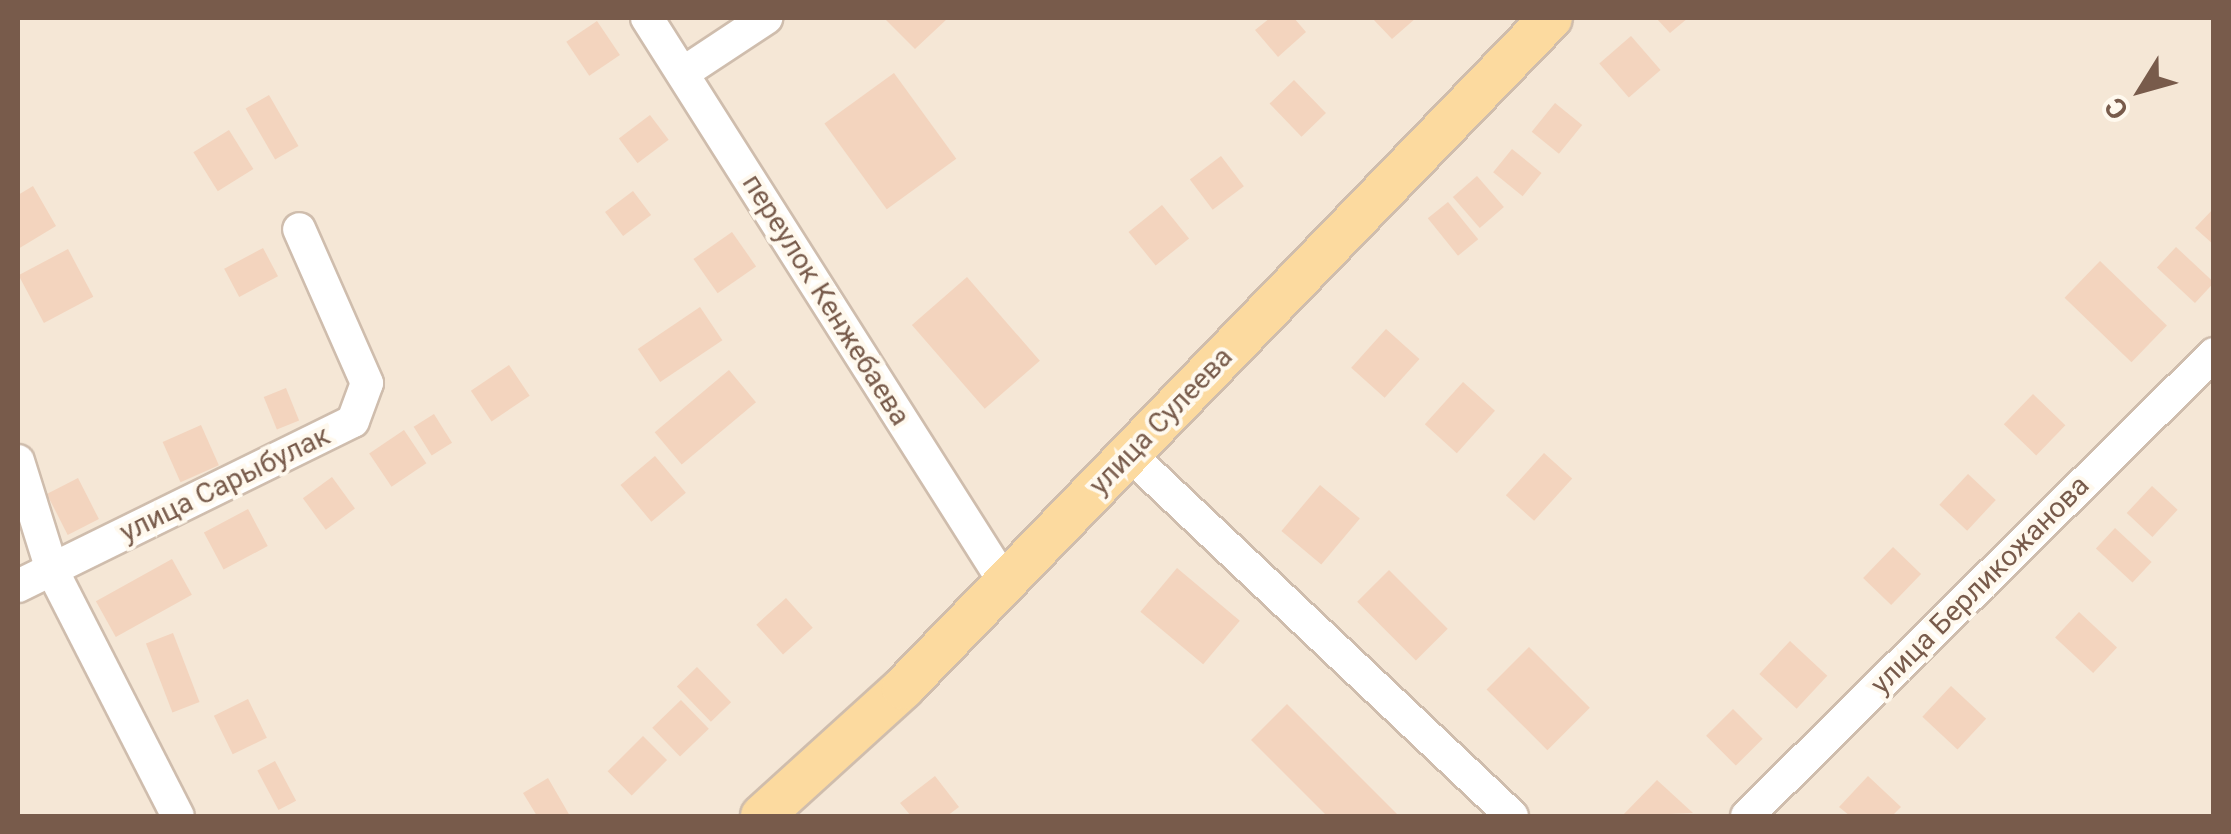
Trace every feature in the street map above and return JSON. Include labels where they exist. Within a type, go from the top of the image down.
[{"type":"main road","name":"улица Сулеева","points":[[762,816],[1005,583],[1551,18]]},
{"type":"street","name":"переулок Кенжебаева","points":[[648,18],[1005,583]]},
{"type":"street","points":[[683,73],[766,18]]},
{"type":"street","name":"улица Сарыбулак","points":[[18,586],[353,422],[367,383],[299,229]]},
{"type":"street","name":"улица Берликожанова","points":[[1747,816],[2214,354]]},
{"type":"street","points":[[1129,454],[1512,816]]},
{"type":"street","points":[[18,461],[52,570],[178,816]]},
{"type":"shaded area","points":[[18,18],[2213,18],[2213,816],[18,816]]},
{"type":"building","points":[[884,18],[948,18],[915,49]]},
{"type":"building","points":[[1270,18],[1294,18],[1306,32],[1278,57],[1255,30]]},
{"type":"building","points":[[1372,18],[1416,18],[1392,39]]},
{"type":"building","points":[[1656,18],[1688,18],[1670,33]]},
{"type":"building","points":[[597,21],[620,55],[589,76],[566,42]]},
{"type":"building","points":[[1631,36],[1661,70],[1629,98],[1599,64]]},
{"type":"building","points":[[894,73],[956,159],[887,209],[824,124]]},
{"type":"building","points":[[1294,80],[1326,113],[1301,137],[1270,104]]},
{"type":"building","points":[[269,95],[298,146],[275,160],[246,109]]},
{"type":"building","points":[[1555,103],[1582,125],[1559,154],[1532,132]]},
{"type":"building","points":[[650,115],[669,140],[638,163],[619,138]]},
{"type":"building","points":[[229,130],[253,169],[218,191],[193,152]]},
{"type":"building","points":[[1512,149],[1542,173],[1523,196],[1493,172]]},
{"type":"building","points":[[1221,156],[1244,186],[1213,210],[1190,179]]},
{"type":"building","points":[[1477,176],[1504,207],[1480,228],[1453,197]]},
{"type":"building","points":[[33,186],[56,226],[18,249],[18,195]]},
{"type":"building","points":[[633,191],[651,215],[623,236],[605,212]]},
{"type":"building","points":[[1448,202],[1478,239],[1458,256],[1428,218]]},
{"type":"building","points":[[1162,205],[1189,238],[1156,265],[1129,232]]},
{"type":"building","points":[[2214,208],[2214,245],[2195,228]]},
{"type":"building","points":[[732,232],[756,266],[718,293],[693,259]]},
{"type":"building","points":[[2176,247],[2214,282],[2195,303],[2157,267]]},
{"type":"building","points":[[263,248],[278,276],[239,297],[224,269]]},
{"type":"building","points":[[68,249],[93,297],[44,323],[19,275]]},
{"type":"building","points":[[2100,261],[2167,326],[2131,362],[2065,298]]},
{"type":"building","points":[[967,277],[1040,361],[985,409],[912,325]]},
{"type":"building","points":[[700,307],[722,340],[660,382],[638,349]]},
{"type":"building","points":[[1386,329],[1419,359],[1385,398],[1351,368]]},
{"type":"building","points":[[509,365],[530,396],[492,421],[471,391]]},
{"type":"building","points":[[729,370],[756,402],[682,465],[655,432]]},
{"type":"building","points":[[1463,382],[1495,411],[1457,453],[1425,424]]},
{"type":"building","points":[[286,388],[299,420],[277,429],[264,397]]},
{"type":"building","points":[[2033,394],[2065,425],[2036,455],[2004,424]]},
{"type":"building","points":[[434,414],[452,443],[432,456],[414,427]]},
{"type":"building","points":[[201,425],[219,465],[181,482],[163,442]]},
{"type":"building","points":[[404,430],[426,463],[392,487],[369,453]]},
{"type":"building","points":[[1544,453],[1572,478],[1534,521],[1506,495]]},
{"type":"building","points":[[655,456],[686,493],[651,522],[621,485]]},
{"type":"building","points":[[1968,474],[1996,500],[1967,531],[1939,505]]},
{"type":"building","points":[[332,477],[355,509],[326,530],[303,498]]},
{"type":"building","points":[[78,478],[99,519],[68,535],[47,494]]},
{"type":"building","points":[[1320,485],[1360,518],[1321,564],[1281,531]]},
{"type":"building","points":[[2152,486],[2178,510],[2152,537],[2127,513]]},
{"type":"building","points":[[248,509],[268,546],[224,570],[204,532]]},
{"type":"building","points":[[2115,528],[2152,562],[2132,583],[2096,548]]},
{"type":"building","points":[[1893,547],[1921,574],[1891,605],[1863,578]]},
{"type":"building","points":[[172,559],[192,595],[116,637],[96,601]]},
{"type":"building","points":[[1177,568],[1240,621],[1203,664],[1140,612]]},
{"type":"building","points":[[1389,570],[1448,629],[1416,661],[1357,602]]},
{"type":"building","points":[[786,598],[813,628],[783,654],[756,625]]},
{"type":"building","points":[[2079,612],[2117,647],[2093,673],[2055,638]]},
{"type":"building","points":[[173,633],[200,702],[172,712],[146,643]]},
{"type":"building","points":[[1790,641],[1827,676],[1797,709],[1759,674]]},
{"type":"building","points":[[1529,647],[1590,708],[1547,750],[1487,689]]},
{"type":"building","points":[[697,667],[731,702],[711,722],[677,686]]},
{"type":"building","points":[[1951,686],[1986,719],[1957,749],[1922,717]]},
{"type":"building","points":[[248,699],[267,738],[233,754],[214,716]]},
{"type":"building","points":[[681,700],[709,729],[680,757],[652,728]]},
{"type":"building","points":[[1287,704],[1399,816],[1327,816],[1251,740]]},
{"type":"building","points":[[1733,709],[1763,739],[1736,766],[1706,736]]},
{"type":"building","points":[[643,736],[667,760],[632,795],[608,771]]},
{"type":"building","points":[[275,761],[296,801],[278,810],[257,770]]},
{"type":"building","points":[[935,776],[959,807],[947,816],[911,816],[900,803]]},
{"type":"building","points":[[1868,776],[1901,807],[1892,816],[1850,816],[1839,807]]},
{"type":"building","points":[[548,778],[570,816],[537,816],[523,793]]},
{"type":"building","points":[[1657,780],[1693,813],[1622,816]]}]
